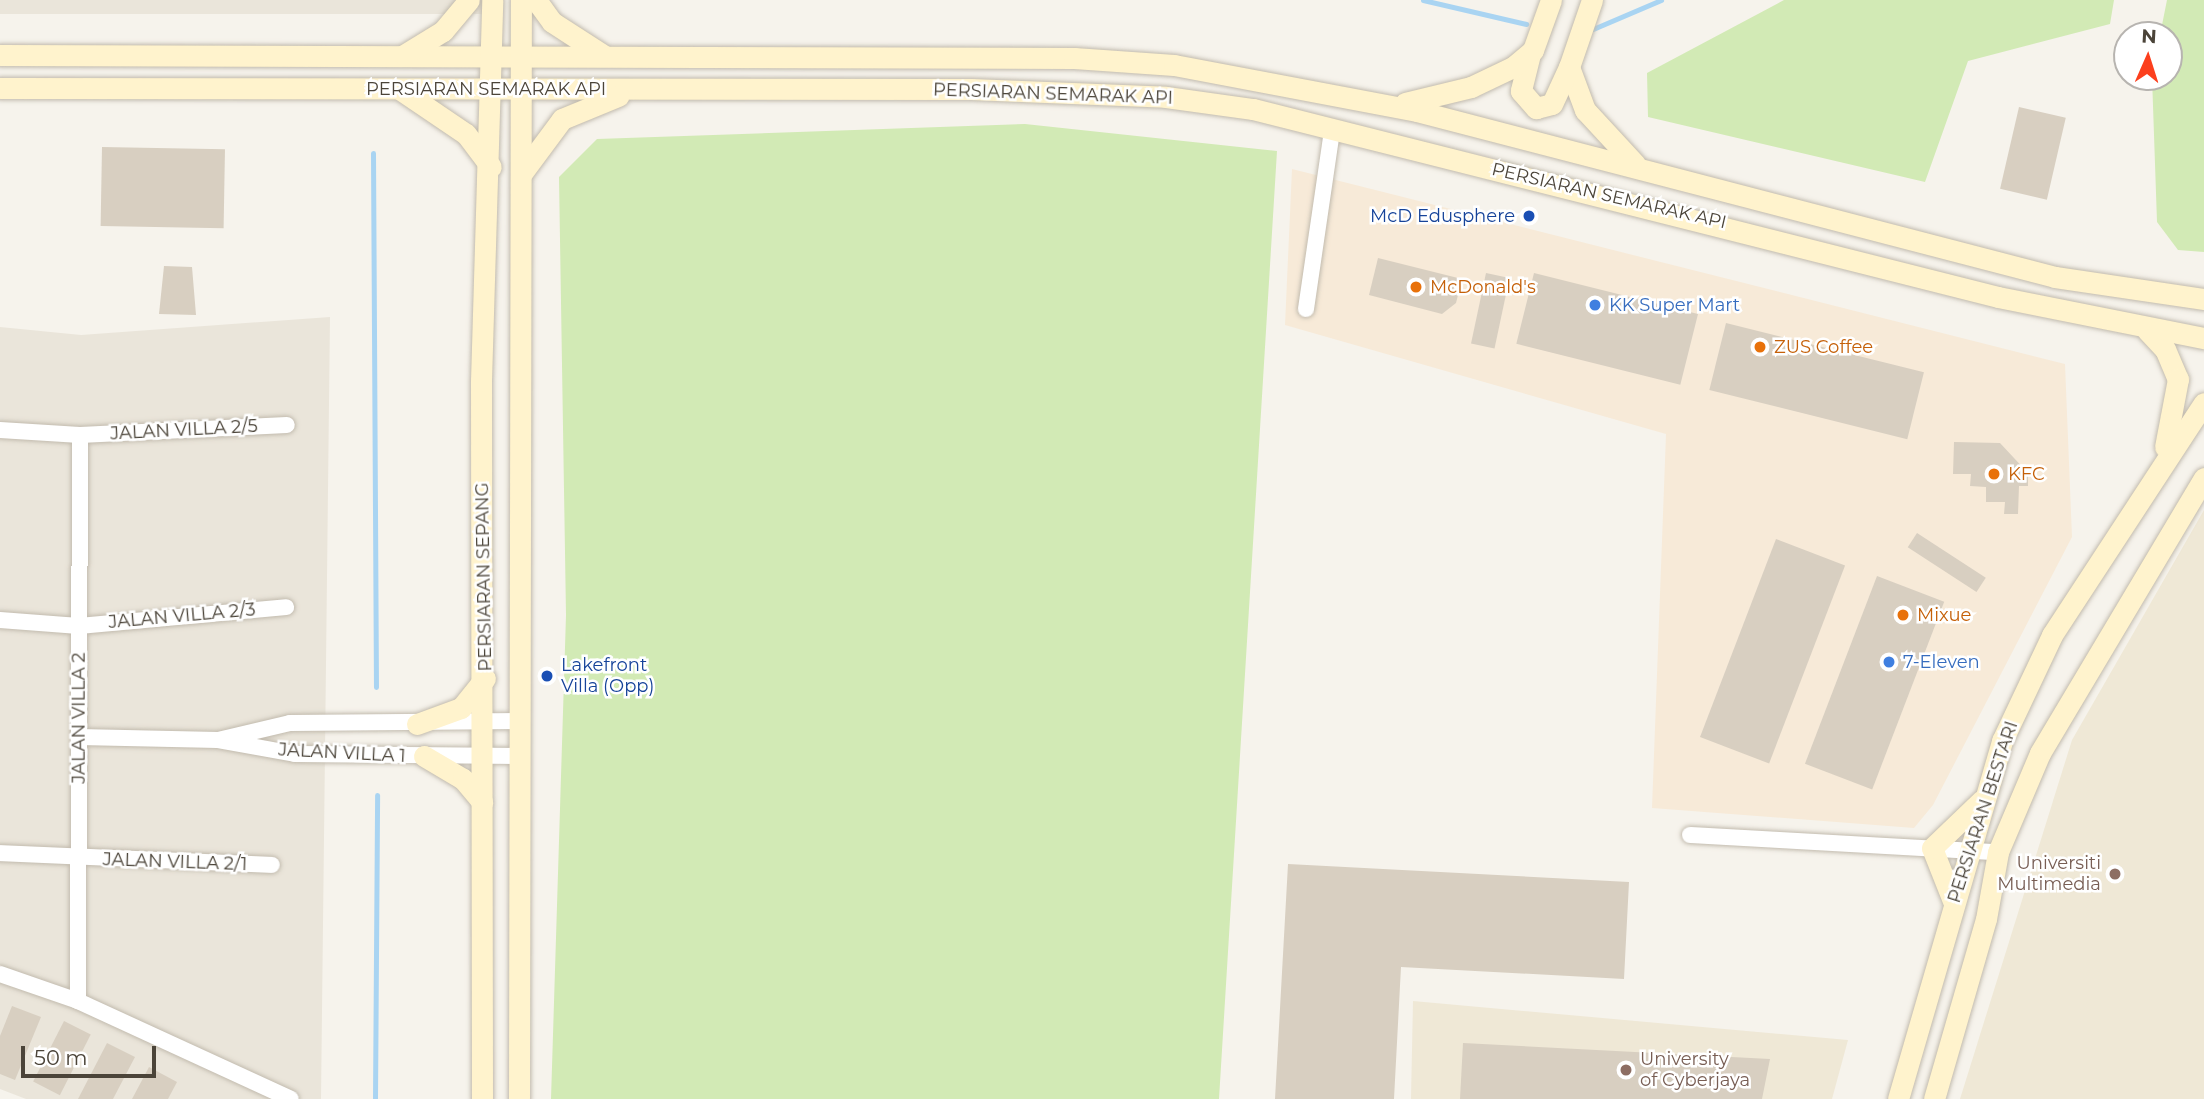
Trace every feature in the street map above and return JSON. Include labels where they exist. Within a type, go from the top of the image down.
[{"type":"main road","points":[[404,55],[443,31],[469,0]]},
{"type":"main road","name":"PERSIARAN SEPANG","points":[[482,1099],[482,802],[485,678],[481,382],[491,167],[492,0]]},
{"type":"main road","name":"PERSIARAN SEPANG","points":[[519,1099],[523,89],[521,0]]},
{"type":"main road","points":[[536,0],[552,22],[603,55]]},
{"type":"main road","points":[[1552,0],[1530,54],[1521,91],[1536,108],[1552,104],[1569,66],[1592,0]]},
{"type":"main road","points":[[1392,106],[1494,79],[1530,54]]},
{"type":"main road","name":"PERSIARAN SEMARAK API","points":[[0,55],[1074,58],[1270,78],[1642,168],[2055,277],[2204,299]]},
{"type":"main road","points":[[1569,66],[1598,129],[1642,168]]},
{"type":"main road","name":"PERSIARAN SEMARAK API","points":[[0,88],[1090,92],[1253,109],[2147,330],[2204,338]]},
{"type":"main road","points":[[399,89],[466,134],[491,167]]},
{"type":"main road","points":[[522,173],[551,129],[573,111],[636,89]]},
{"type":"main road","points":[[2147,330],[2165,349],[2178,379],[2176,414],[2156,472]]},
{"type":"main road","name":"PERSIARAN BESTARI","points":[[1898,1099],[1967,850],[2002,741],[2052,635],[2156,472],[2204,403]]},
{"type":"main road","name":"PERSIARAN BESTARI","points":[[1986,919],[1998,852],[2028,784],[2094,654],[2204,478]]},
{"type":"main road","points":[[417,724],[461,708],[485,678]]},
{"type":"main road","points":[[424,756],[463,779],[482,802]]},
{"type":"main road","name":"PERSIARAN BESTARI","points":[[1934,1099],[2028,784]]},
{"type":"main road","points":[[1953,901],[1932,848],[1984,798]]},
{"type":"street","points":[[1306,309],[1332,130]]},
{"type":"street","name":"JALAN VILLA 2/5","points":[[0,430],[80,435],[287,425]]},
{"type":"street","name":"JALAN VILLA 2","points":[[78,1001],[80,435]]},
{"type":"street","name":"JALAN VILLA 2/3","points":[[0,620],[79,625],[286,607]]},
{"type":"street","name":"JALAN VILLA 1","points":[[218,740],[290,723],[417,724],[520,721]]},
{"type":"street","name":"JALAN VILLA 1","points":[[79,737],[218,740],[295,754],[483,758],[520,756]]},
{"type":"street","points":[[1690,835],[1998,852]]},
{"type":"street","name":"JALAN VILLA 2/1","points":[[0,853],[78,859],[272,865]]},
{"type":"street","points":[[0,974],[78,1001],[291,1099]]},
{"type":"shaded area","points":[[0,0],[499,0],[499,14],[0,14]]},
{"type":"shaded area","points":[[1292,169],[2065,364],[2072,537],[1933,805],[1914,828],[1652,808],[1666,434],[1285,325]]},
{"type":"shaded area","points":[[330,317],[321,1099],[26,1099],[0,1089],[0,327],[81,335]]},
{"type":"shaded area","name":"Universiti Multimedia","points":[[2204,510],[2204,1099],[1960,1099],[2072,740]]},
{"type":"shaded area","name":"University of Cyberjaya","points":[[1413,1001],[1848,1040],[1832,1099],[1411,1099]]},
{"type":"green space","points":[[1784,0],[2114,0],[2110,24],[1968,61],[1925,182],[1648,117],[1647,73]]},
{"type":"green space","points":[[2167,0],[2204,0],[2204,252],[2178,250],[2157,222],[2152,91],[2183,91],[2183,21],[2163,21]]},
{"type":"green space","points":[[1025,124],[1277,151],[1219,1099],[551,1099],[566,615],[559,177],[597,139]]},
{"type":"building","points":[[2019,107],[2066,118],[2047,200],[2000,189]]},
{"type":"building","points":[[102,147],[225,149],[224,228],[101,226]]},
{"type":"building","name":"McDonald's","points":[[1378,258],[1462,279],[1456,303],[1442,314],[1369,295]]},
{"type":"building","points":[[164,266],[192,267],[196,315],[159,314]]},
{"type":"building","points":[[1486,273],[1509,278],[1495,348],[1471,343]]},
{"type":"building","points":[[1534,273],[1698,314],[1680,385],[1516,344]]},
{"type":"building","points":[[1726,323],[1924,372],[1907,439],[1709,390]]},
{"type":"building","points":[[1954,442],[2000,443],[2028,473],[2028,486],[2019,486],[2018,514],[2004,514],[2005,502],[1986,502],[1986,487],[1970,486],[1971,474],[1953,474]]},
{"type":"building","points":[[1917,533],[1986,578],[1977,592],[1908,547]]},
{"type":"building","points":[[1776,539],[1845,566],[1769,763],[1700,737]]},
{"type":"building","points":[[1877,576],[1944,602],[1872,789],[1805,764]]},
{"type":"building","points":[[1288,864],[1629,882],[1624,979],[1401,967],[1394,1099],[1275,1099]]},
{"type":"building","points":[[12,1006],[41,1017],[15,1080],[0,1074],[0,1036]]},
{"type":"building","points":[[64,1021],[91,1035],[60,1095],[33,1082]]},
{"type":"building","points":[[107,1043],[135,1057],[113,1099],[78,1099]]},
{"type":"building","points":[[1463,1043],[1770,1059],[1762,1099],[1460,1099]]},
{"type":"building","points":[[149,1067],[177,1082],[168,1099],[132,1099]]},
{"type":"waterway","points":[[1423,0],[1526,24]]},
{"type":"waterway","points":[[1593,29],[1661,0]]},
{"type":"waterway","points":[[373,153],[376,687]]},
{"type":"waterway","points":[[375,1099],[377,795]]},
{"type":"place","name":"McD Edusphere","points":[[1529,216]]},
{"type":"place","name":"McDonald's","points":[[1416,287]]},
{"type":"place","name":"KK Super Mart","points":[[1595,305]]},
{"type":"place","name":"ZUS Coffee","points":[[1760,347]]},
{"type":"place","name":"KFC","points":[[1994,474]]},
{"type":"place","name":"Mixue","points":[[1903,615]]},
{"type":"place","name":"7-Eleven","points":[[1889,662]]},
{"type":"place","name":"Lakefront Villa (Opp)","points":[[547,676]]},
{"type":"place","name":"Universiti Multimedia","points":[[2115,874]]},
{"type":"place","name":"University of Cyberjaya","points":[[1626,1070]]}]
